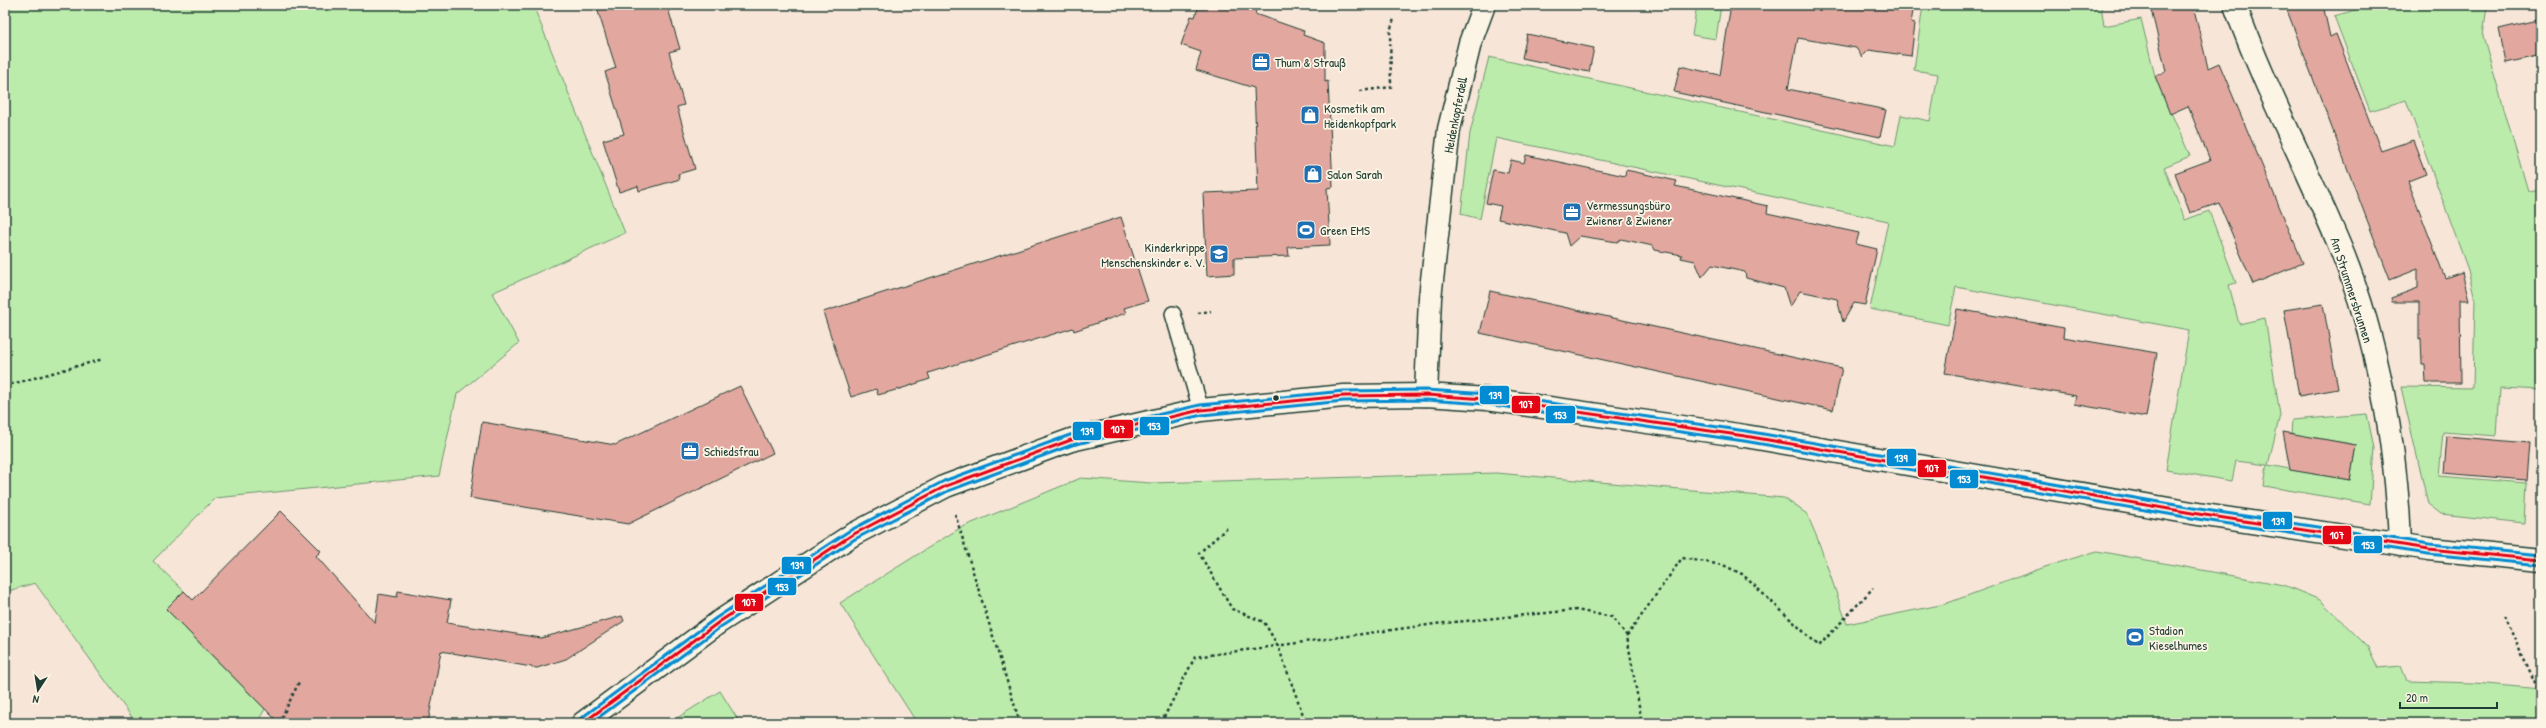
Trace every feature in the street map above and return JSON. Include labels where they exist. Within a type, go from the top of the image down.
[{"type":"street","name":"Heidenkopferdell","points":[[1426,394],[1430,298],[1449,128],[1470,43],[1484,5]]},
{"type":"street","name":"Am Strummersbrunnen","points":[[2235,5],[2253,56],[2341,250],[2360,305],[2393,442],[2399,507],[2400,545]]},
{"type":"street","points":[[583,723],[719,622],[852,535],[946,486],[1071,440],[1201,410],[1344,396],[1426,394],[1487,399],[1745,436],[2198,514],[2400,545],[2541,560]]},
{"type":"lane","points":[[1173,314],[1201,410]]},
{"type":"path","points":[[1360,91],[1391,87],[1390,31],[1394,19]]},
{"type":"path","points":[[1198,313],[1211,311]]},
{"type":"path","points":[[5,386],[104,359]]},
{"type":"path","points":[[946,486],[1020,723]]},
{"type":"path","points":[[1227,528],[1199,553],[1232,609],[1264,622],[1278,646],[1306,723]]},
{"type":"path","points":[[1627,636],[1682,558],[1723,565],[1742,574],[1819,646],[1873,588]]},
{"type":"path","points":[[1161,723],[1195,657],[1435,624],[1576,610],[1612,617],[1627,636],[1642,723]]},
{"type":"path","points":[[2504,615],[2538,689],[2538,723]]},
{"type":"path","points":[[279,723],[300,680]]},
{"type":"green space","points":[[5,5],[533,5],[625,233],[492,293],[519,343],[457,394],[439,476],[215,498],[153,561],[184,591],[166,609],[265,709],[257,723],[136,723],[35,583],[5,592]]},
{"type":"green space","points":[[1697,5],[1721,5],[1716,39],[1692,35]]},
{"type":"green space","points":[[1923,5],[2101,5],[2104,26],[2141,19],[2155,76],[2190,156],[2164,167],[2185,220],[2209,211],[2236,283],[2229,285],[2239,324],[2265,318],[2280,415],[2268,465],[2350,480],[2356,445],[2291,434],[2292,420],[2367,414],[2374,448],[2370,504],[2264,486],[2267,465],[2236,461],[2232,481],[2166,470],[2189,330],[1956,287],[1948,325],[1870,309],[1888,221],[1496,138],[1480,219],[1461,214],[1470,133],[1489,57],[1895,146],[1901,115],[1930,121],[1938,74],[1914,70]]},
{"type":"green space","points":[[2355,5],[2487,5],[2483,36],[2528,191],[2541,189],[2541,390],[2500,388],[2497,436],[2443,432],[2439,476],[2526,483],[2524,523],[2441,514],[2428,504],[2401,387],[2473,388],[2475,299],[2468,270],[2406,100],[2370,111],[2334,16],[2356,10]]},
{"type":"green space","name":"Stadion Kieselhumes","points":[[1496,473],[1784,498],[1807,514],[1818,540],[1847,624],[1945,604],[2045,567],[2097,551],[2284,585],[2320,600],[2368,647],[2378,668],[2401,666],[2407,681],[2475,683],[2541,689],[2541,723],[917,723],[840,603],[960,528],[1081,478],[1151,483]]},
{"type":"green space","points":[[720,691],[740,723],[669,723]]},
{"type":"building","points":[[596,5],[667,5],[680,49],[669,52],[684,105],[677,107],[695,169],[678,174],[680,179],[639,191],[638,186],[619,192],[603,140],[624,134],[605,72],[616,68]]},
{"type":"building","points":[[1199,5],[1258,5],[1255,14],[1304,31],[1303,35],[1325,43],[1325,82],[1328,81],[1333,187],[1327,188],[1330,245],[1288,247],[1289,256],[1234,258],[1234,274],[1207,276],[1203,193],[1258,191],[1254,88],[1196,70],[1201,52],[1181,45],[1191,16],[1195,17]]},
{"type":"building","points":[[1731,5],[1914,5],[1911,23],[1915,24],[1911,56],[1869,50],[1862,57],[1856,48],[1798,38],[1788,89],[1886,110],[1880,137],[1674,92],[1680,66],[1720,75]]},
{"type":"building","points":[[2150,5],[2193,5],[2208,68],[2219,63],[2303,263],[2253,284],[2219,203],[2190,213],[2175,173],[2210,160],[2188,106],[2170,114],[2155,76],[2166,71]]},
{"type":"building","points":[[2285,5],[2323,5],[2330,37],[2336,34],[2381,151],[2413,140],[2426,174],[2408,181],[2445,278],[2462,272],[2469,300],[2460,300],[2461,383],[2426,383],[2425,364],[2422,364],[2421,338],[2419,339],[2419,302],[2392,302],[2391,298],[2418,288],[2418,269],[2390,280]]},
{"type":"building","points":[[2541,19],[2541,55],[2506,63],[2499,29]]},
{"type":"building","points":[[1527,34],[1594,48],[1589,72],[1522,58]]},
{"type":"building","points":[[1526,155],[1625,176],[1626,170],[1677,181],[1675,186],[1768,206],[1767,213],[1859,233],[1856,244],[1877,249],[1865,305],[1854,303],[1843,322],[1837,299],[1800,291],[1790,307],[1784,288],[1746,278],[1745,272],[1712,265],[1702,277],[1695,261],[1681,258],[1682,255],[1655,250],[1653,246],[1621,239],[1617,242],[1580,236],[1569,246],[1565,233],[1498,219],[1501,206],[1486,203],[1493,170],[1508,173],[1511,160],[1524,163]]},
{"type":"building","points":[[1121,217],[1148,301],[1124,308],[1126,313],[1074,331],[1073,328],[928,373],[930,379],[903,388],[878,395],[876,389],[851,397],[823,312]]},
{"type":"building","points":[[1490,291],[1842,368],[1833,410],[1480,333]]},
{"type":"building","points":[[2323,304],[2338,389],[2299,396],[2284,310]]},
{"type":"building","points":[[1957,309],[2064,328],[2063,337],[2157,353],[2146,417],[2074,404],[2076,396],[1945,373]]},
{"type":"building","points":[[740,386],[773,453],[628,524],[470,498],[482,422],[615,445]]},
{"type":"building","points":[[2283,432],[2356,445],[2350,480],[2290,470]]},
{"type":"building","points":[[2447,436],[2529,443],[2526,480],[2444,473]]},
{"type":"building","points":[[281,511],[321,551],[316,556],[375,623],[379,594],[397,597],[398,591],[451,600],[447,623],[541,638],[622,616],[624,621],[566,659],[537,668],[441,651],[428,723],[279,723],[166,609],[184,591],[193,600]]},
{"type":"transit line","name":"139","points":[[580,719],[716,618],[849,531],[944,481],[1070,435],[1200,405],[1344,391],[1426,390],[1488,394],[1746,431],[2199,509],[2430,544],[2541,555]]},
{"type":"transit line","name":"107","points":[[583,723],[719,622],[852,535],[946,486],[1071,440],[1201,410],[1344,396],[1426,395],[1487,399],[1745,436],[2198,514],[2429,549],[2541,560]]},
{"type":"transit line","name":"153","points":[[591,723],[722,626],[855,539],[948,491],[1072,445],[1202,415],[1344,401],[1426,400],[1486,404],[1744,441],[2197,519],[2428,554],[2541,565]]},
{"type":"place","name":"Thum & Strauß","points":[[1261,62]]},
{"type":"place","name":"Kosmetik am Heidenkopfpark","points":[[1310,115]]},
{"type":"place","name":"Salon Sarah","points":[[1313,174]]},
{"type":"place","name":"Vermessungsbüro Zwiener & Zwiener","points":[[1572,212]]},
{"type":"place","name":"Green EMS","points":[[1306,230]]},
{"type":"place","name":"Kinderkrippe Menschenskinder e. V.","points":[[1219,254]]},
{"type":"place","name":"Schiedsfrau","points":[[690,451]]},
{"type":"place","name":"Stadion Kieselhumes","points":[[2135,637]]}]
